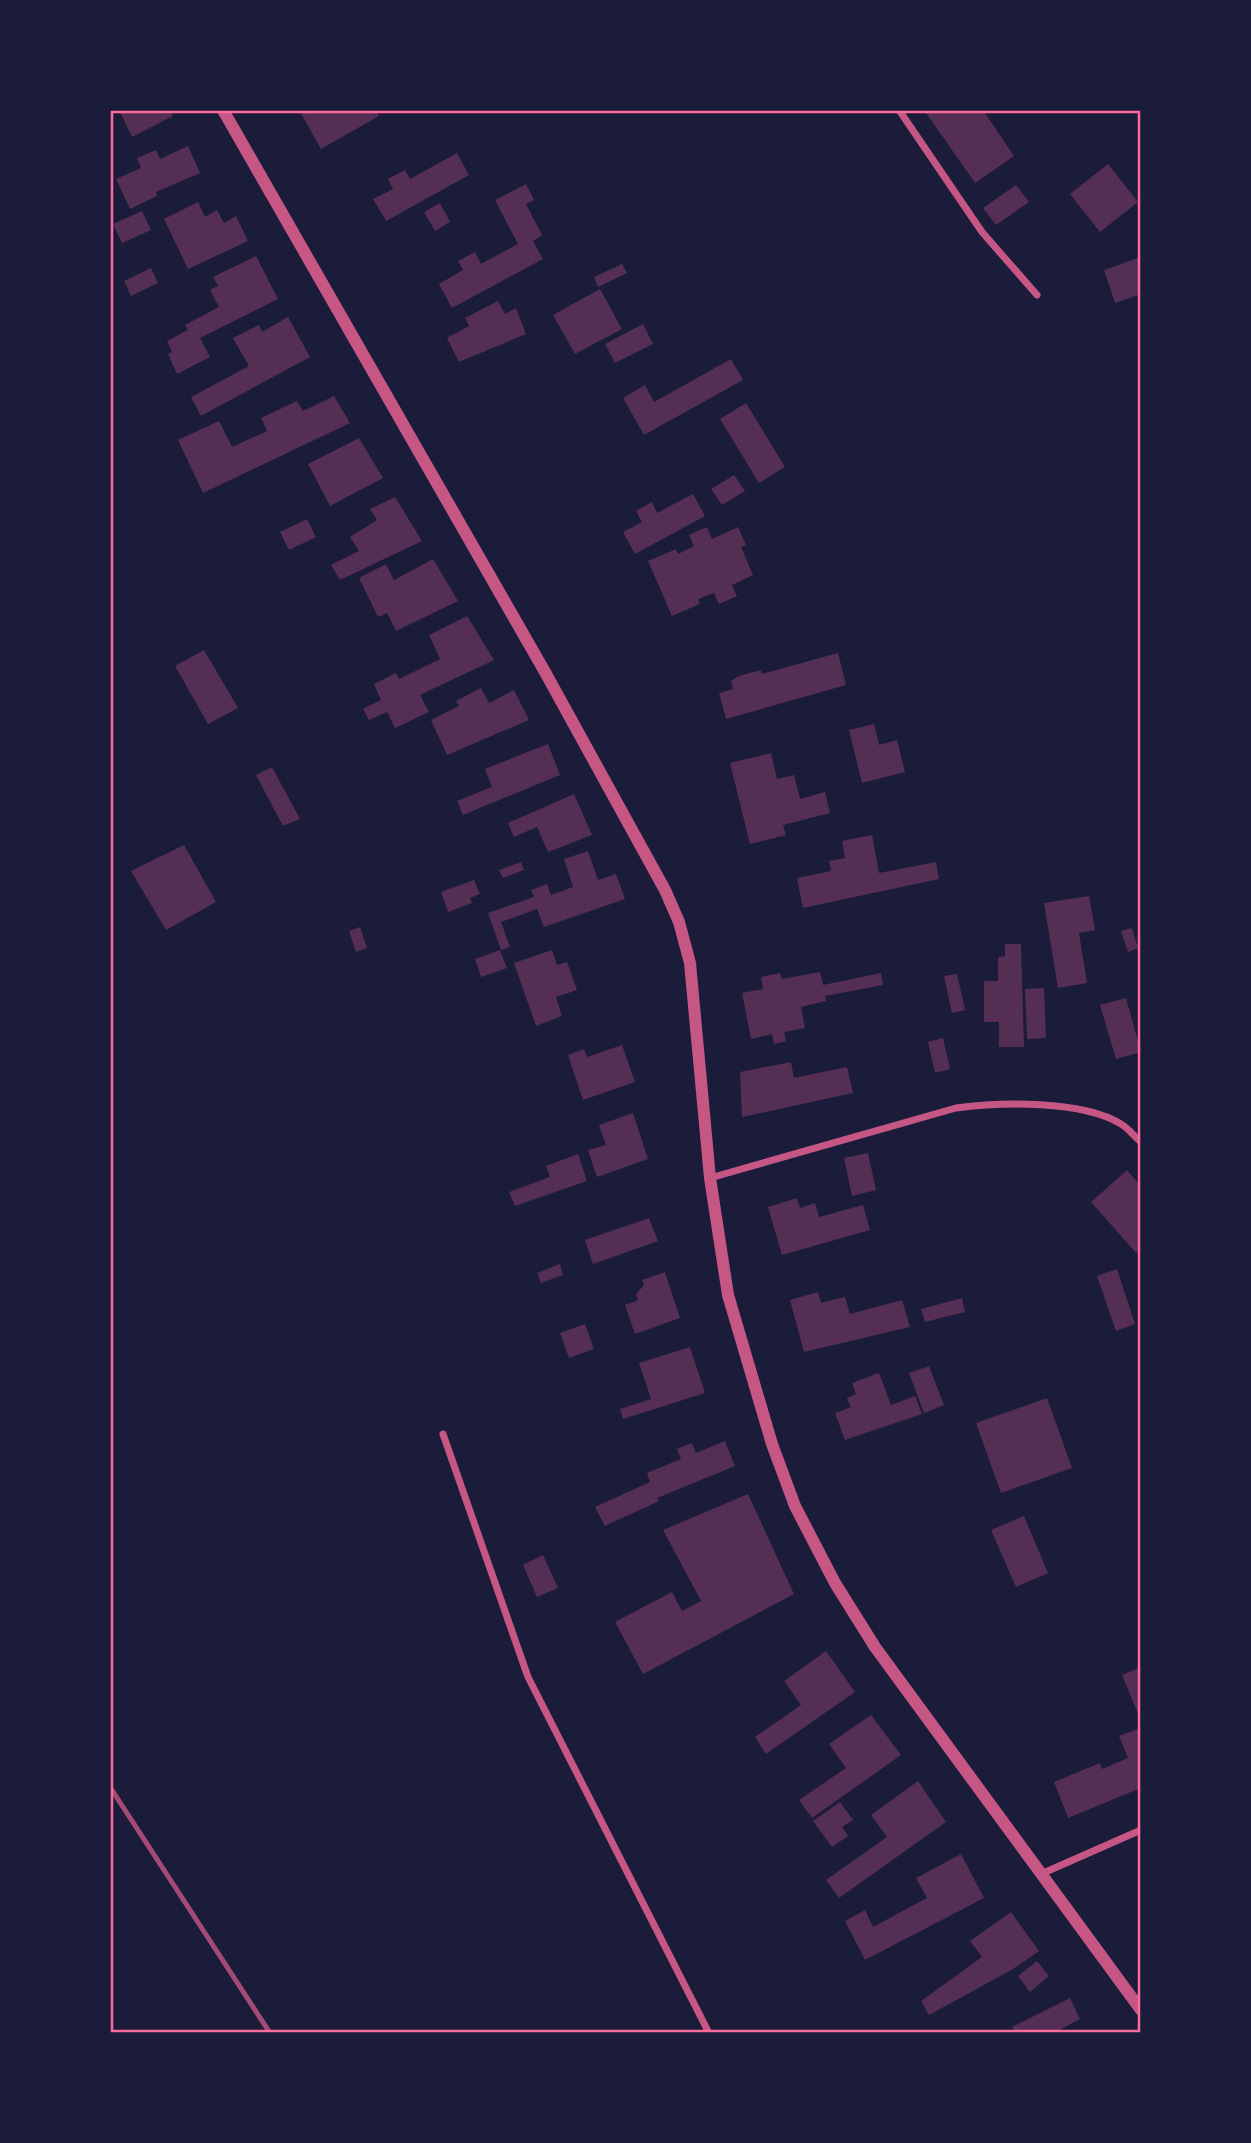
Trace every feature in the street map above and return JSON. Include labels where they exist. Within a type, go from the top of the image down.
[{"type":"street","points":[[223,110],[545,672],[665,890],[679,922],[690,964],[710,1178],[728,1295],[772,1444],[795,1506],[835,1583],[875,1647],[1141,2010]]},
{"type":"street","points":[[899,110],[982,232],[1037,295]]},
{"type":"street","points":[[710,1178],[956,1108],[991,1104],[1081,1110],[1121,1124],[1141,1142]]},
{"type":"street","points":[[443,1434],[528,1677],[709,2033]]},
{"type":"street","points":[[1041,1874],[1141,1830]]},
{"type":"building","points":[[119,110],[170,110],[173,116],[132,137]]},
{"type":"building","points":[[299,110],[376,110],[379,116],[321,149]]},
{"type":"building","points":[[924,110],[983,110],[1014,156],[975,183]]},
{"type":"building","points":[[188,146],[200,173],[156,192],[157,196],[130,209],[116,179],[141,168],[137,158],[156,150],[160,159]]},
{"type":"building","points":[[457,153],[469,175],[386,221],[373,199],[393,189],[388,179],[405,170],[410,179]]},
{"type":"building","points":[[1108,164],[1138,202],[1100,232],[1070,194]]},
{"type":"building","points":[[526,184],[534,200],[526,204],[542,235],[533,241],[543,259],[452,308],[439,284],[463,270],[458,261],[475,252],[481,264],[518,244],[495,200]]},
{"type":"building","points":[[1016,185],[1029,202],[996,225],[983,208]]},
{"type":"building","points":[[198,202],[205,217],[217,210],[224,223],[236,216],[248,241],[188,269],[164,219]]},
{"type":"building","points":[[440,203],[450,222],[435,231],[424,212]]},
{"type":"building","points":[[142,211],[151,230],[122,243],[113,224]]},
{"type":"building","points":[[256,256],[278,299],[200,338],[210,357],[177,374],[168,354],[172,352],[167,341],[188,330],[185,325],[219,307],[210,290],[218,286],[213,277]]},
{"type":"building","points":[[1141,257],[1141,294],[1115,303],[1104,270]]},
{"type":"building","points":[[622,264],[627,273],[598,287],[594,277]]},
{"type":"building","points":[[151,268],[158,283],[131,296],[124,281]]},
{"type":"building","points":[[600,289],[622,329],[575,354],[553,315]]},
{"type":"building","points":[[498,301],[505,314],[516,308],[526,334],[459,362],[447,338],[469,326],[465,318]]},
{"type":"building","points":[[288,317],[310,357],[201,416],[191,397],[249,366],[233,338],[259,325],[262,332]]},
{"type":"building","points":[[643,324],[653,344],[615,363],[605,344]]},
{"type":"building","points":[[731,359],[743,380],[644,435],[623,398],[645,385],[654,402]]},
{"type":"building","points":[[334,396],[350,423],[203,493],[178,440],[219,421],[232,447],[267,431],[261,418],[297,401],[303,411]]},
{"type":"building","points":[[746,403],[785,467],[759,483],[720,419]]},
{"type":"building","points":[[359,438],[383,478],[330,506],[308,464]]},
{"type":"building","points":[[734,475],[745,491],[722,505],[711,489]]},
{"type":"building","points":[[693,494],[705,516],[635,554],[623,532],[642,522],[636,511],[652,502],[657,513]]},
{"type":"building","points":[[395,497],[422,541],[340,580],[331,565],[359,551],[350,537],[377,520],[370,509]]},
{"type":"building","points":[[307,519],[316,537],[289,550],[280,532]]},
{"type":"building","points":[[707,527],[712,539],[738,527],[746,545],[741,547],[753,575],[732,585],[737,596],[719,604],[714,593],[698,599],[700,604],[672,616],[648,561],[676,549],[678,554],[694,546],[689,535]]},
{"type":"building","points":[[433,559],[458,601],[396,631],[387,613],[378,617],[359,578],[386,564],[394,580]]},
{"type":"building","points":[[467,616],[494,660],[420,695],[429,712],[395,728],[387,712],[369,720],[363,709],[381,700],[374,684],[396,673],[399,679],[440,659],[429,635]]},
{"type":"building","points":[[204,650],[238,708],[208,724],[175,666]]},
{"type":"building","points":[[838,653],[846,685],[726,719],[719,693],[733,689],[731,681],[739,676],[761,670],[762,674]]},
{"type":"building","points":[[481,688],[489,703],[514,690],[529,720],[447,755],[431,720],[459,706],[456,701]]},
{"type":"building","points":[[874,724],[879,745],[897,740],[905,772],[862,783],[849,730]]},
{"type":"building","points":[[548,744],[560,775],[463,815],[457,801],[492,787],[485,769]]},
{"type":"building","points":[[771,753],[777,779],[794,775],[800,799],[825,792],[830,813],[783,825],[786,835],[750,844],[730,763]]},
{"type":"building","points":[[272,767],[300,819],[283,826],[256,775]]},
{"type":"building","points":[[574,794],[592,835],[548,852],[537,827],[514,837],[508,823]]},
{"type":"building","points":[[872,835],[879,873],[936,862],[939,879],[803,908],[797,878],[831,871],[829,861],[845,858],[842,841]]},
{"type":"building","points":[[184,845],[216,902],[166,930],[131,871]]},
{"type":"building","points":[[588,851],[598,880],[616,874],[625,899],[544,927],[537,909],[501,922],[510,947],[501,950],[488,913],[534,897],[531,890],[547,884],[551,895],[573,887],[564,859]]},
{"type":"building","points":[[521,862],[524,870],[503,878],[499,870]]},
{"type":"building","points":[[474,880],[480,894],[470,898],[472,903],[448,912],[441,892]]},
{"type":"building","points":[[1089,896],[1095,930],[1079,933],[1087,983],[1058,988],[1044,903]]},
{"type":"building","points":[[360,927],[367,948],[356,952],[349,931]]},
{"type":"building","points":[[1132,928],[1138,948],[1128,952],[1121,931]]},
{"type":"building","points":[[1005,944],[1021,944],[1024,1047],[999,1047],[999,1022],[984,1022],[984,981],[998,981],[998,957],[1005,956]]},
{"type":"building","points":[[500,950],[507,968],[481,977],[475,959]]},
{"type":"building","points":[[552,950],[557,965],[567,962],[577,990],[556,997],[562,1016],[536,1026],[514,963]]},
{"type":"building","points":[[820,972],[823,985],[881,973],[883,985],[825,996],[826,1001],[801,1007],[805,1028],[784,1032],[786,1041],[774,1044],[772,1034],[751,1039],[742,993],[763,989],[761,977],[780,973],[782,979]]},
{"type":"building","points":[[957,974],[965,1010],[952,1013],[944,976]]},
{"type":"building","points":[[1044,988],[1046,1038],[1027,1039],[1025,989]]},
{"type":"building","points":[[1126,998],[1141,1052],[1116,1059],[1100,1005]]},
{"type":"building","points":[[943,1038],[950,1069],[935,1073],[928,1042]]},
{"type":"building","points":[[622,1045],[635,1082],[583,1100],[568,1055],[584,1049],[587,1057]]},
{"type":"building","points":[[791,1062],[794,1078],[847,1067],[853,1093],[742,1117],[740,1072]]},
{"type":"building","points":[[633,1113],[648,1159],[597,1177],[588,1150],[606,1145],[599,1125]]},
{"type":"building","points":[[868,1153],[876,1190],[852,1196],[844,1158]]},
{"type":"building","points":[[578,1154],[587,1181],[515,1206],[509,1192],[550,1177],[546,1166]]},
{"type":"building","points":[[1127,1170],[1141,1186],[1141,1249],[1136,1253],[1091,1202]]},
{"type":"building","points":[[797,1198],[800,1208],[815,1203],[819,1217],[863,1205],[870,1230],[782,1255],[768,1207]]},
{"type":"building","points":[[649,1218],[658,1241],[593,1264],[585,1240]]},
{"type":"building","points":[[560,1264],[563,1275],[541,1283],[537,1273]]},
{"type":"building","points":[[1117,1269],[1135,1324],[1116,1331],[1097,1276]]},
{"type":"building","points":[[665,1272],[680,1318],[635,1334],[625,1305],[638,1300],[636,1294],[644,1285],[642,1280]]},
{"type":"building","points":[[818,1292],[821,1303],[845,1297],[850,1314],[902,1300],[910,1327],[804,1352],[790,1300]]},
{"type":"building","points":[[962,1298],[965,1312],[925,1322],[921,1309]]},
{"type":"building","points":[[585,1324],[594,1349],[569,1358],[560,1333]]},
{"type":"building","points":[[690,1347],[705,1393],[623,1419],[620,1409],[651,1399],[639,1363]]},
{"type":"building","points":[[929,1366],[944,1405],[924,1413],[909,1373]]},
{"type":"building","points":[[879,1373],[891,1405],[915,1396],[922,1414],[845,1440],[835,1413],[851,1407],[847,1398],[856,1394],[852,1383]]},
{"type":"building","points":[[1047,1398],[1072,1468],[1001,1493],[976,1423]]},
{"type":"building","points":[[725,1441],[735,1466],[657,1498],[659,1501],[605,1526],[595,1507],[650,1482],[647,1473],[681,1459],[677,1449],[692,1443],[696,1453]]},
{"type":"building","points":[[748,1494],[794,1594],[643,1674],[615,1622],[672,1592],[682,1611],[701,1601],[663,1530]]},
{"type":"building","points":[[1024,1516],[1048,1573],[1016,1587],[991,1530]]},
{"type":"building","points":[[543,1555],[558,1588],[537,1597],[523,1565]]},
{"type":"building","points":[[826,1651],[855,1692],[766,1754],[755,1737],[801,1705],[784,1681]]},
{"type":"building","points":[[1141,1667],[1141,1721],[1122,1675]]},
{"type":"building","points":[[871,1715],[901,1755],[812,1818],[799,1800],[846,1768],[829,1744]]},
{"type":"building","points":[[1141,1728],[1141,1788],[1068,1818],[1054,1782],[1100,1763],[1102,1769],[1128,1758],[1119,1736]]},
{"type":"building","points":[[918,1781],[946,1822],[839,1898],[826,1880],[887,1837],[871,1815]]},
{"type":"building","points":[[840,1802],[853,1820],[842,1827],[848,1836],[832,1847],[813,1821]]},
{"type":"building","points":[[961,1854],[984,1898],[865,1960],[845,1921],[865,1910],[873,1927],[927,1898],[916,1878]]},
{"type":"building","points":[[1011,1912],[1039,1951],[1013,1969],[929,2015],[921,2001],[982,1957],[970,1941]]},
{"type":"building","points":[[1037,1961],[1049,1976],[1030,1992],[1018,1976]]},
{"type":"building","points":[[1070,1998],[1080,2019],[1054,2033],[1015,2033],[1012,2027]]},
{"type":"railway","points":[[110,1787],[270,2033]]}]
